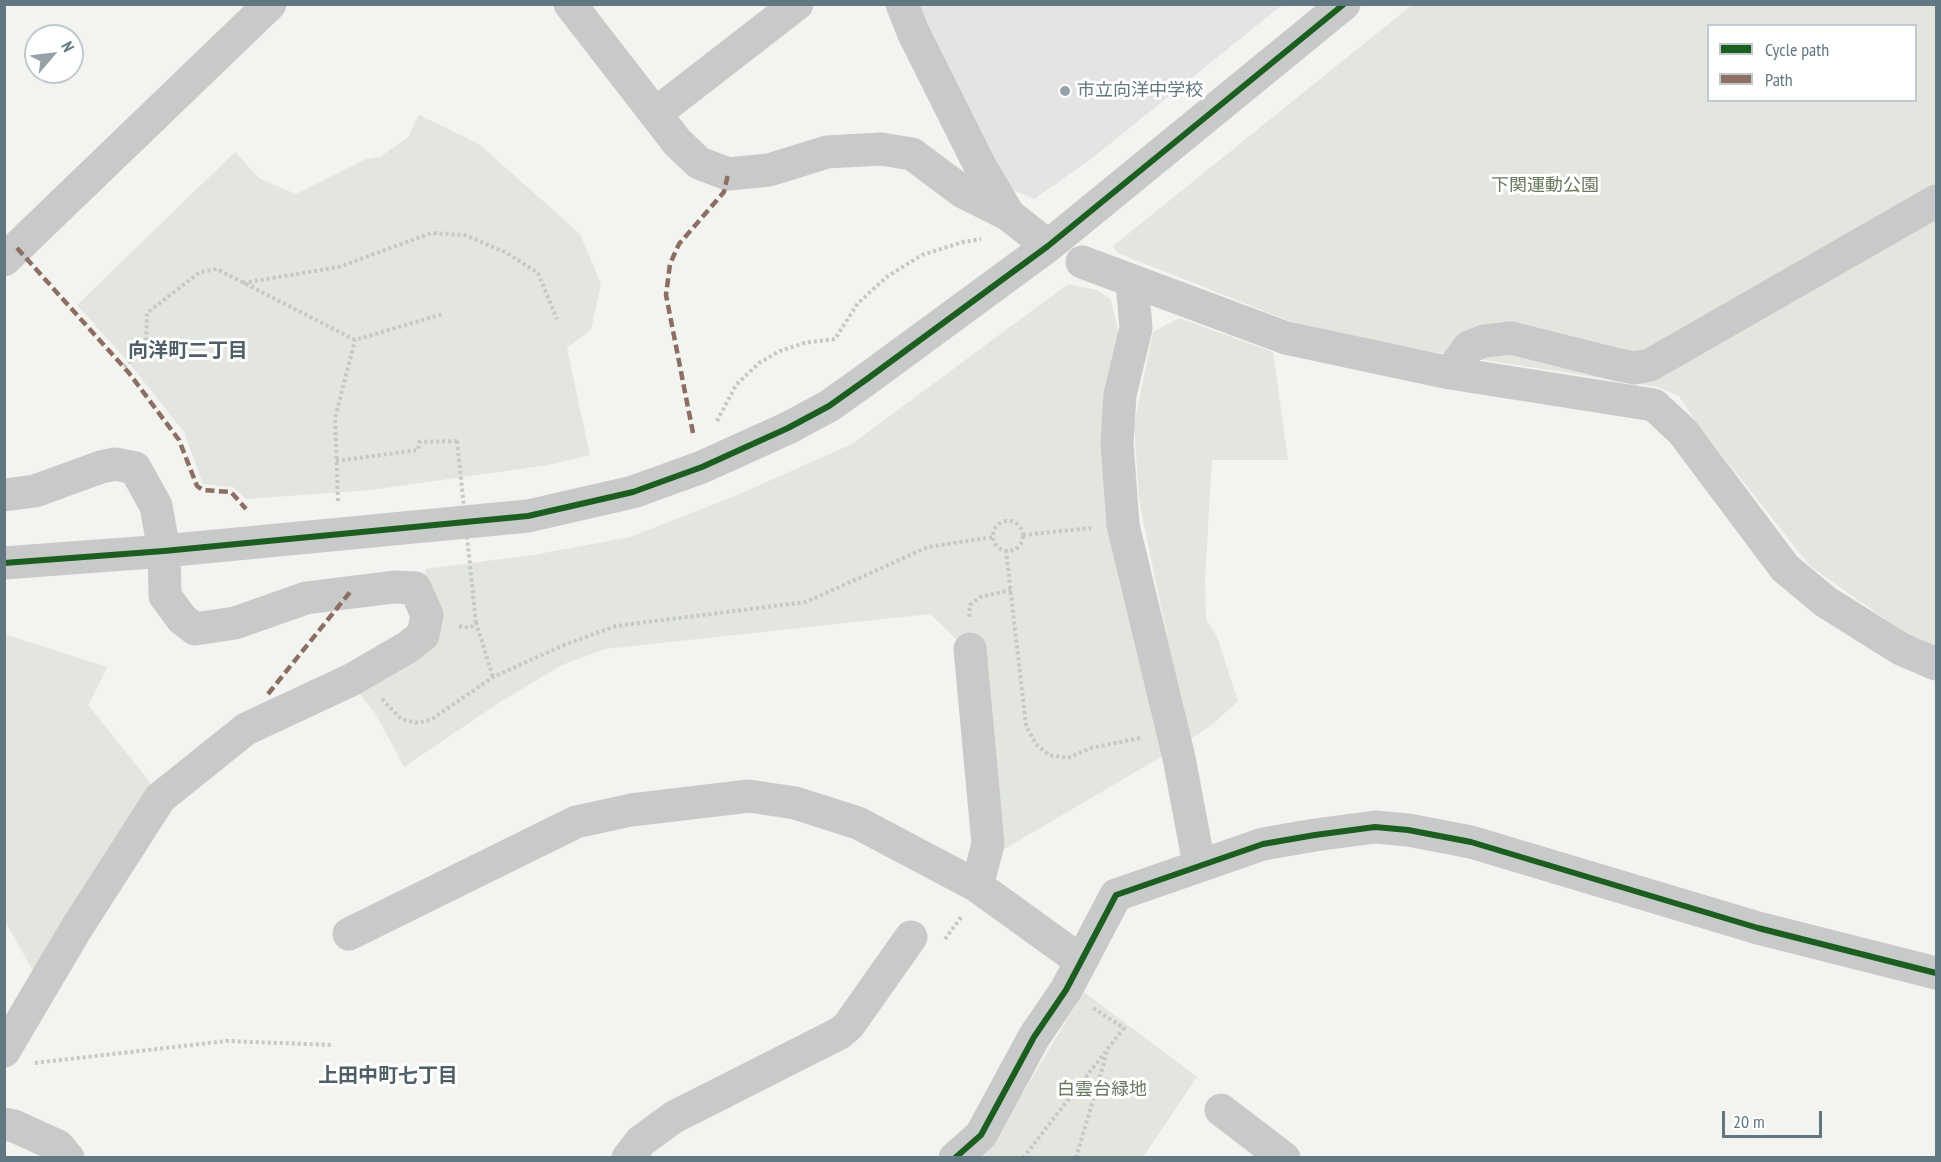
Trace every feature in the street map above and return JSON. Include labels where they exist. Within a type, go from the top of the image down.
[{"type":"street","points":[[9,244],[270,4]]},
{"type":"street","points":[[570,4],[677,142],[699,163],[728,174],[769,170],[827,152],[881,149],[912,154],[963,192],[1009,215],[1048,246]]},
{"type":"street","points":[[655,114],[797,4]]},
{"type":"street","points":[[902,4],[913,33],[979,164],[1009,215]]},
{"type":"street","points":[[4,563],[164,551],[528,516],[633,492],[702,467],[788,428],[829,406],[1048,246],[1344,4]]},
{"type":"street","points":[[1450,372],[1469,346],[1484,341],[1511,338],[1619,365],[1635,368],[1650,365],[1936,201]]},
{"type":"street","points":[[1082,262],[1286,338],[1450,372],[1654,405],[1683,432],[1785,568],[1826,602],[1901,649],[1936,664]]},
{"type":"street","points":[[1132,281],[1136,328],[1120,395],[1117,443],[1123,525],[1170,723],[1199,864]]},
{"type":"street","points":[[4,495],[35,491],[101,467],[116,464],[135,468],[143,478],[156,506],[164,551],[165,596],[182,619],[195,629],[235,624],[306,598],[394,587],[415,588],[427,615],[423,634],[408,647],[351,680],[246,729],[160,798],[76,929],[16,1057]]},
{"type":"street","points":[[969,637],[988,844],[977,886]]},
{"type":"street","points":[[349,934],[576,822],[631,810],[749,796],[795,803],[858,824],[977,886],[1081,961]]},
{"type":"street","points":[[956,1158],[981,1135],[1034,1037],[1066,990],[1116,895],[1199,864],[1263,844],[1375,827],[1408,830],[1471,842],[1758,928],[1936,973]]},
{"type":"street","points":[[628,1158],[641,1141],[674,1117],[840,1033],[849,1025],[911,937]]},
{"type":"street","points":[[1221,1110],[1284,1158]]},
{"type":"street","points":[[4,1124],[14,1125],[57,1146],[68,1158]]},
{"type":"path","points":[[242,283],[339,267],[431,232],[465,235],[507,253],[538,273],[557,319]]},
{"type":"path","points":[[717,422],[736,385],[759,363],[780,351],[804,343],[835,339],[858,303],[888,276],[922,255],[963,242],[985,239]]},
{"type":"path","points":[[124,367],[146,346],[147,313],[192,277],[200,272],[217,268],[355,340],[443,314]]},
{"type":"path","points":[[338,502],[335,418],[355,340]]},
{"type":"path","points":[[336,461],[418,450],[419,442],[457,441],[476,623],[493,677]]},
{"type":"path","points":[[1009,520],[1019,525],[1023,535],[1020,546],[1006,550],[997,546],[993,537],[996,527],[1009,520]]},
{"type":"path","points":[[1023,535],[1123,525]]},
{"type":"path","points":[[375,691],[401,719],[417,723],[432,719],[493,677],[564,645],[616,626],[806,602],[928,547],[993,537]]},
{"type":"path","points":[[1006,550],[1026,726],[1036,744],[1049,755],[1068,758],[1091,748],[1144,737],[1170,723]]},
{"type":"path","points":[[969,637],[970,605],[993,593],[1011,590]]},
{"type":"path","points":[[911,937],[938,950],[959,922],[977,886]]},
{"type":"path","points":[[1023,1158],[1124,1028]]},
{"type":"path","points":[[16,1057],[141,1053],[225,1041],[333,1045]]},
{"type":"path","points":[[1076,1158],[1108,1048]]},
{"type":"shaded area","name":"市立向洋中学校","points":[[919,5],[1282,5],[1091,159],[1034,199],[1005,186],[922,23]]},
{"type":"green space","name":"下関運動公園","points":[[1412,5],[1936,5],[1936,650],[1912,638],[1810,566],[1696,422],[1679,396],[1658,387],[1325,335],[1118,253],[1113,246]]},
{"type":"green space","points":[[419,115],[479,144],[580,234],[601,284],[591,330],[567,348],[590,455],[548,465],[371,490],[246,499],[233,487],[203,484],[184,432],[130,364],[77,305],[235,152],[260,179],[296,194],[366,159],[380,157],[408,137]]},
{"type":"green space","points":[[1068,284],[1097,290],[1111,300],[1119,335],[1104,453],[1107,526],[1160,740],[1166,754],[996,854],[959,642],[930,614],[605,649],[562,665],[497,704],[404,767],[377,716],[357,690],[437,635],[425,569],[533,555],[630,537],[735,496],[852,444]]},
{"type":"green space","points":[[1179,318],[1273,352],[1288,460],[1212,460],[1205,578],[1206,619],[1217,637],[1238,701],[1213,724],[1188,741],[1139,499],[1134,425],[1153,332]]},
{"type":"green space","points":[[4,634],[107,667],[88,705],[152,785],[37,978],[5,921]]},
{"type":"green space","name":"白雲台緑地","points":[[1084,992],[1197,1077],[1143,1157],[976,1158],[992,1143]]},
{"type":"marked path","points":[[693,433],[666,295],[670,264],[679,244],[724,192],[728,174]]},
{"type":"marked path","points":[[17,248],[129,373],[179,440],[197,486],[203,490],[231,492],[246,509]]},
{"type":"marked path","points":[[268,694],[350,592]]},
{"type":"cycle path","points":[[4,563],[164,551],[528,516],[633,492],[702,467],[788,428],[829,406],[867,379],[1048,246],[1344,4]]},
{"type":"cycle path","points":[[955,1158],[981,1135],[1034,1037],[1066,990],[1116,895],[1263,844],[1375,827],[1408,830],[1471,842],[1758,928],[1936,973]]},
{"type":"place","name":"市立向洋中学校","points":[[1065,91]]},
{"type":"district","name":"向洋町二丁目","points":[[188,351]]},
{"type":"district","name":"上田中町七丁目","points":[[388,1076]]}]
